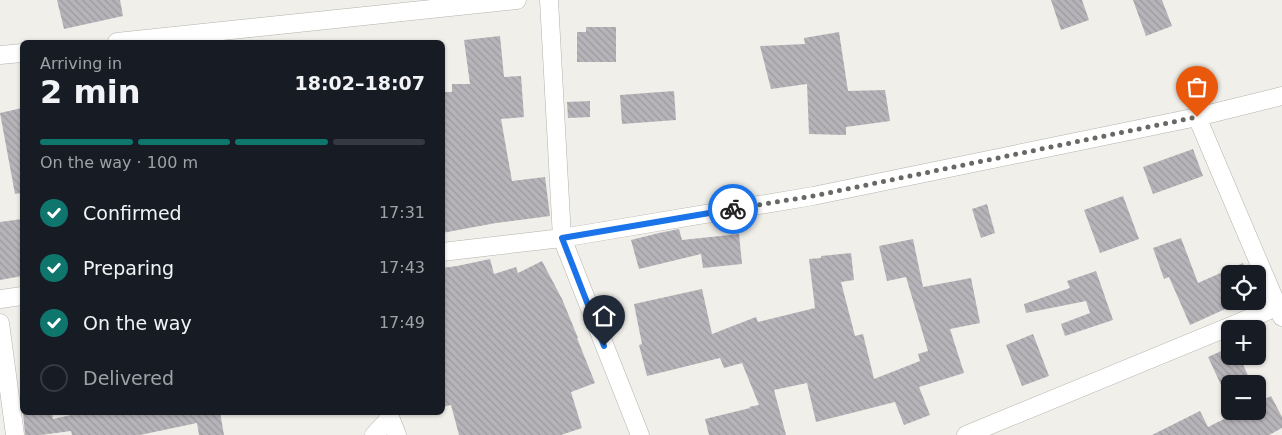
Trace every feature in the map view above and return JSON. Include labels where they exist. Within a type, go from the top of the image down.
[{"type":"street","points":[[136,40],[517,0]]},
{"type":"street","points":[[549,0],[562,238],[640,435]]},
{"type":"street","points":[[0,55],[20,52]]},
{"type":"street","points":[[445,252],[562,238],[813,196],[1197,117],[1282,96]]},
{"type":"street","points":[[966,435],[1279,312],[1197,117]]},
{"type":"street","points":[[0,299],[20,296]]},
{"type":"street","points":[[0,323],[15,435]]},
{"type":"street","points":[[374,435],[389,415]]},
{"type":"street","points":[[389,415],[397,435]]},
{"type":"building","points":[[57,0],[120,0],[123,16],[64,29]]},
{"type":"building","points":[[1051,0],[1082,0],[1089,20],[1061,30]]},
{"type":"building","points":[[1133,0],[1162,0],[1172,26],[1146,36]]},
{"type":"building","points":[[586,27],[616,27],[616,62],[577,62],[577,32],[586,32]]},
{"type":"building","points":[[839,32],[848,91],[885,90],[890,121],[846,127],[846,135],[809,134],[807,84],[771,89],[760,46],[805,44],[804,38]]},
{"type":"building","points":[[500,36],[504,77],[521,76],[524,117],[501,119],[512,181],[545,177],[550,216],[445,232],[445,92],[452,92],[452,84],[470,84],[464,40]]},
{"type":"building","points":[[674,91],[676,120],[622,124],[620,95]]},
{"type":"building","points":[[590,101],[590,117],[568,118],[567,102]]},
{"type":"building","points":[[20,108],[20,193],[15,194],[0,113]]},
{"type":"building","points":[[1193,149],[1203,176],[1153,194],[1143,167]]},
{"type":"building","points":[[1123,196],[1139,239],[1100,253],[1084,210]]},
{"type":"building","points":[[987,204],[995,233],[981,238],[972,209]]},
{"type":"building","points":[[20,219],[20,276],[0,280],[0,222]]},
{"type":"building","points":[[679,229],[682,240],[739,234],[742,264],[703,268],[701,254],[639,269],[631,240]]},
{"type":"building","points":[[1181,238],[1198,283],[1221,273],[1221,310],[1223,310],[1190,325],[1169,277],[1164,279],[1153,248]]},
{"type":"building","points":[[913,239],[923,287],[971,278],[980,323],[950,329],[964,373],[919,387],[930,415],[904,425],[895,402],[816,422],[807,383],[774,390],[786,435],[709,435],[705,419],[759,405],[742,363],[724,368],[720,358],[647,376],[639,345],[642,344],[634,304],[702,289],[712,334],[756,317],[758,322],[815,308],[809,259],[851,253],[854,280],[841,282],[855,336],[863,334],[874,379],[920,361],[918,354],[928,351],[906,277],[887,281],[879,246]]},
{"type":"building","points":[[490,259],[494,274],[516,267],[518,273],[542,261],[562,299],[595,383],[571,392],[582,428],[561,435],[459,435],[451,405],[445,406],[445,268]]},
{"type":"building","points":[[1096,271],[1113,320],[1065,336],[1061,324],[1090,313],[1086,301],[1026,313],[1024,304],[1070,288],[1067,281]]},
{"type":"building","points":[[1033,334],[1049,376],[1022,386],[1006,345]]},
{"type":"building","points":[[1221,351],[1221,365],[1243,365],[1248,375],[1221,375],[1221,385],[1208,357]]},
{"type":"building","points":[[1271,396],[1282,417],[1282,428],[1269,435],[1152,435],[1200,411],[1208,427],[1222,420],[1266,420],[1266,398]]},
{"type":"building","points":[[23,415],[52,415],[53,419],[71,415],[221,415],[224,435],[199,435],[197,423],[140,435],[72,435],[71,431],[25,435]]},
{"type":"way so far","points":[[733,209],[813,196],[1197,117]]},
{"type":"route","points":[[604,346],[562,238],[733,209]]}]
